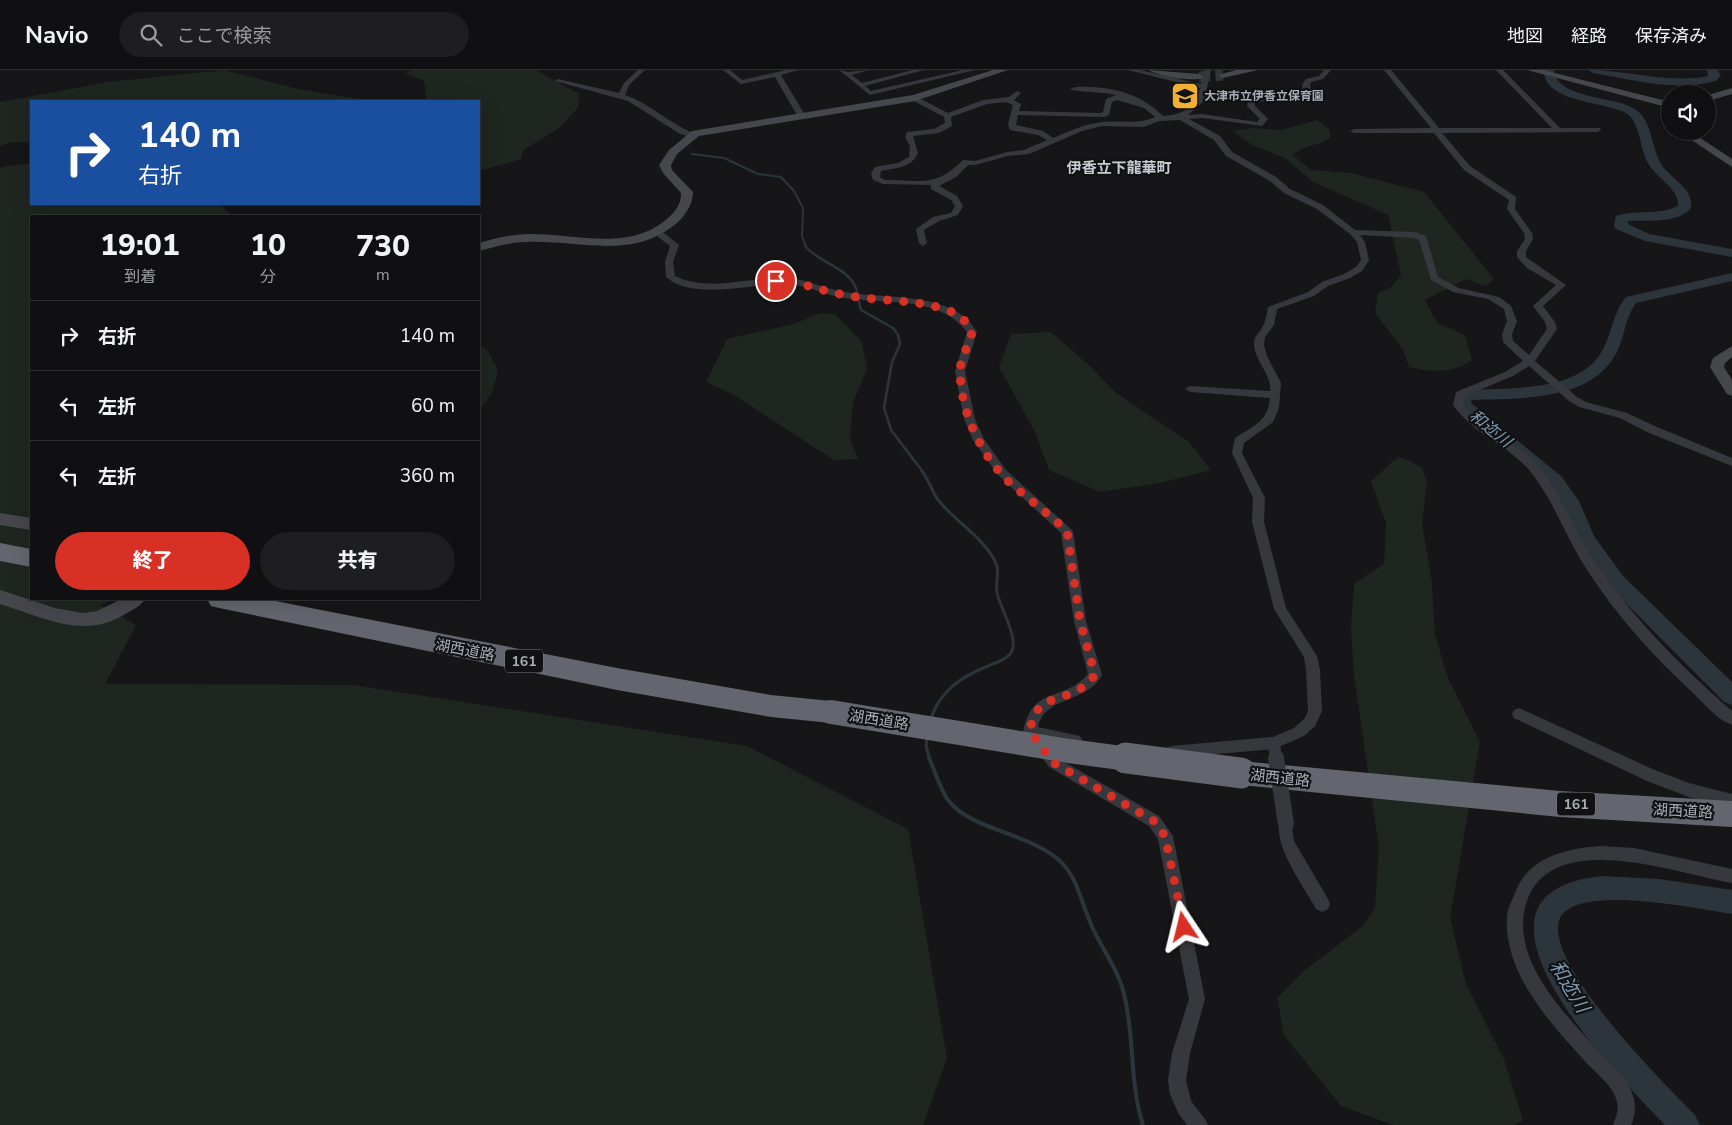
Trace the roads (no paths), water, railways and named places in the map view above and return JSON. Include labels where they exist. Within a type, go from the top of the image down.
[{"type":"highway","points":[[0,541],[30,548]]},
{"type":"highway","points":[[0,552],[30,558]]},
{"type":"highway","name":"湖西道路","points":[[224,600],[617,680],[771,706],[831,712]]},
{"type":"highway","name":"湖西道路","points":[[265,600],[361,621],[831,712],[1069,751],[1241,774],[1560,804],[1732,814]]},
{"type":"street","points":[[621,96],[626,84],[642,70]]},
{"type":"street","points":[[726,70],[741,82],[795,70]]},
{"type":"street","points":[[845,72],[866,70]]},
{"type":"street","points":[[860,85],[921,70]]},
{"type":"street","points":[[845,72],[870,93],[968,70]]},
{"type":"street","points":[[480,247],[492,242],[517,238],[628,242],[641,240],[660,233],[674,221],[685,206],[688,198],[684,186],[671,176],[665,165],[673,152],[692,136],[704,131],[915,98],[1003,70]]},
{"type":"street","points":[[1131,70],[1204,87]]},
{"type":"street","points":[[1154,70],[1199,77]]},
{"type":"street","points":[[1182,118],[1200,101],[1208,70]]},
{"type":"street","points":[[1223,75],[1253,70]]},
{"type":"street","points":[[915,98],[947,116],[950,120],[949,124],[944,128],[910,134],[909,137],[916,148],[915,154],[911,160],[878,170],[875,173],[876,178],[883,182],[937,183],[953,175],[966,162],[975,163],[1007,154],[1026,152],[1080,129],[1096,126],[1144,125],[1161,119],[1212,116],[1248,124],[1259,124],[1264,119],[1251,106],[1252,100],[1306,101],[1309,98],[1306,85],[1308,80],[1321,78],[1328,70]]},
{"type":"street","points":[[1387,70],[1467,168],[1513,199],[1511,209],[1528,233],[1529,239],[1521,253],[1521,258],[1526,264],[1556,279],[1561,285],[1538,306],[1550,322],[1552,329],[1530,361],[1509,374],[1460,394],[1458,405],[1476,425],[1519,456],[1540,476],[1586,556],[1615,598],[1642,632],[1681,674],[1732,719]]},
{"type":"street","points":[[1499,70],[1558,130]]},
{"type":"street","points":[[1532,70],[1661,103]]},
{"type":"street","points":[[777,74],[801,115]]},
{"type":"street","points":[[558,81],[632,99],[682,132],[692,136]]},
{"type":"street","points":[[1074,89],[1123,94],[1146,106],[1161,119]]},
{"type":"street","points":[[1716,96],[1732,91]]},
{"type":"street","points":[[1008,100],[1017,93]]},
{"type":"street","points":[[1015,113],[1102,115],[1106,113],[1109,101],[1116,97],[1146,106]]},
{"type":"street","points":[[947,116],[986,102],[1008,100],[1017,104],[1013,128],[1040,134],[1054,141]]},
{"type":"street","points":[[1030,732],[1160,753],[1274,743],[1299,732],[1310,722],[1315,711],[1313,670],[1310,656],[1280,610],[1258,522],[1259,498],[1237,452],[1239,441],[1269,420],[1276,395],[1276,383],[1262,356],[1259,345],[1260,338],[1269,325],[1273,307],[1311,294],[1325,284],[1337,281],[1359,269],[1365,260],[1361,242],[1353,232],[1320,207],[1288,191],[1273,179],[1229,154],[1217,138],[1182,118]]},
{"type":"street","points":[[1354,131],[1597,130]]},
{"type":"street","points":[[1696,140],[1732,164]]},
{"type":"street","points":[[923,243],[920,229],[936,219],[954,215],[959,206],[954,198],[934,187],[937,183]]},
{"type":"street","points":[[1353,232],[1415,235],[1423,238],[1434,278],[1446,286],[1464,292],[1486,294],[1508,308],[1512,320],[1507,334],[1508,342],[1573,399],[1583,405],[1623,415],[1653,430],[1732,462]]},
{"type":"street","points":[[662,235],[675,245],[669,262],[671,277],[686,285],[698,287],[748,282],[789,281],[838,294],[936,307],[961,316],[968,323],[972,332],[962,357],[960,371],[967,415],[975,433],[1008,481],[1067,531],[1080,621],[1095,675],[1083,687],[1043,705],[1032,717],[1030,732],[1054,763],[1154,821],[1165,836],[1197,999],[1193,1020],[1178,1060],[1177,1086],[1184,1107],[1199,1125]]},
{"type":"street","points":[[1732,350],[1718,361],[1717,367],[1732,391]]},
{"type":"street","points":[[1190,389],[1276,395]]},
{"type":"street","points":[[0,519],[30,524]]},
{"type":"street","points":[[0,597],[72,622],[94,620],[129,604]]},
{"type":"street","points":[[1519,714],[1652,776],[1689,790],[1732,801]]},
{"type":"street","points":[[1274,743],[1287,842],[1322,904]]},
{"type":"street","points":[[1622,1125],[1627,1113],[1627,1107],[1620,1087],[1550,1008],[1528,973],[1520,950],[1516,926],[1516,908],[1521,893],[1531,876],[1554,862],[1572,856],[1603,853],[1650,859],[1732,876]]},
{"type":"waterway","name":"和迩川","points":[[1549,70],[1549,76],[1562,89],[1579,97],[1614,105],[1632,112],[1640,123],[1653,162],[1683,197],[1684,208],[1677,212],[1656,216],[1627,217],[1621,219],[1621,226],[1645,237],[1732,253]]},
{"type":"waterway","name":"和迩川","points":[[1593,70],[1662,82],[1691,83],[1712,79],[1715,75],[1712,70]]},
{"type":"waterway","points":[[692,154],[724,158],[758,174],[781,177],[794,191],[803,208],[802,236],[806,247]]},
{"type":"waterway","points":[[806,247],[817,257],[851,279],[856,289],[861,310],[893,328],[898,335],[900,344],[892,362],[884,408],[891,430],[923,472]]},
{"type":"waterway","name":"和迩川","points":[[1732,277],[1631,300],[1622,313],[1607,356],[1596,369],[1581,379],[1563,385],[1524,392],[1468,395],[1463,398],[1462,405],[1555,480],[1570,501],[1586,539],[1616,581],[1732,696]]},
{"type":"waterway","points":[[922,471],[939,501],[982,543],[994,559],[997,568],[997,592],[1013,643],[1012,650],[1006,658],[969,675],[946,692],[935,708],[931,718]]},
{"type":"waterway","points":[[927,737],[926,746],[930,760]]},
{"type":"waterway","points":[[929,758],[945,796],[958,810],[987,826],[1036,845],[1051,854],[1068,870],[1079,892],[1090,922],[1118,975],[1124,994],[1130,1027],[1136,1092],[1143,1125]]},
{"type":"waterway","name":"和迩川","points":[[1685,1125],[1592,1023],[1569,990],[1553,959],[1546,931],[1551,908],[1554,904],[1568,896],[1588,890],[1620,888],[1732,902]]},
{"type":"tunnel","points":[[1199,77],[1223,75]]},
{"type":"place","name":"大津市立伊香立保育園","points":[[1185,96]]},
{"type":"district","name":"伊香立下龍華町","points":[[1119,168]]}]
